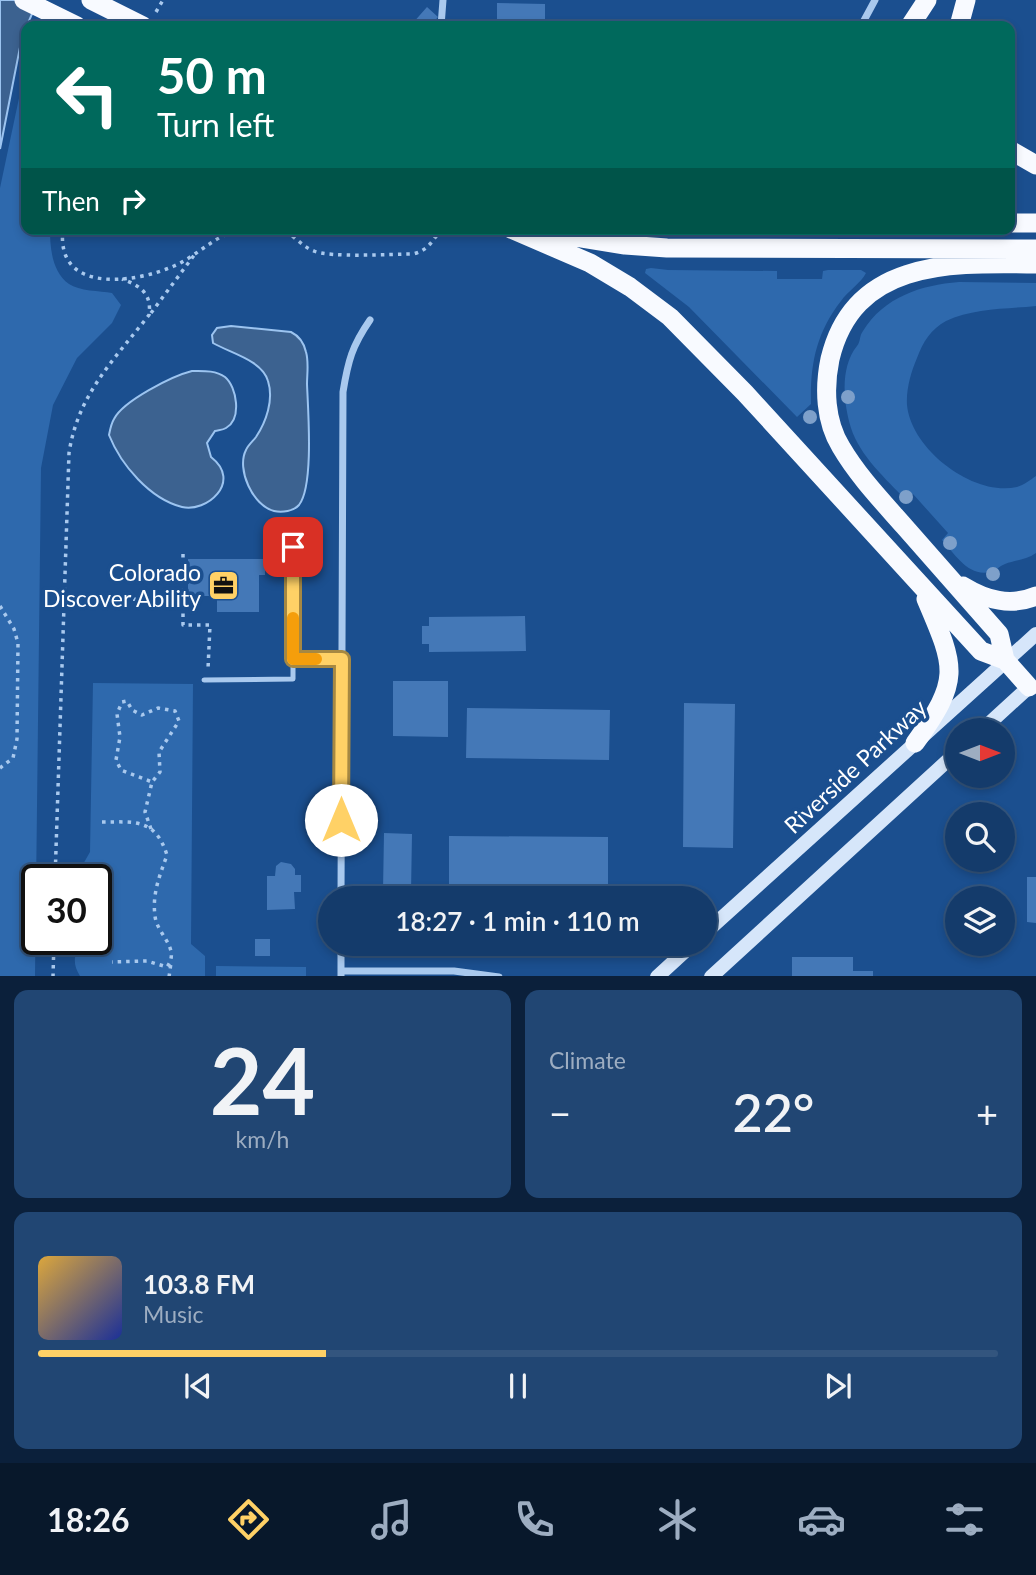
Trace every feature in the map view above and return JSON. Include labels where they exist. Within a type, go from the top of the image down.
[{"type":"highway","points":[[24,0],[67,21]]},
{"type":"highway","points":[[91,0],[133,21]]},
{"type":"highway","points":[[913,21],[927,0]]},
{"type":"highway","points":[[960,21],[966,0]]},
{"type":"highway","points":[[1015,153],[1036,165]]},
{"type":"highway","points":[[1015,223],[1036,223]]},
{"type":"highway","points":[[525,235],[590,263],[629,286],[670,317],[745,393],[981,651],[1005,660],[1029,687]]},
{"type":"highway","points":[[564,235],[625,245],[667,248],[1036,249]]},
{"type":"highway","points":[[1005,660],[999,634],[861,477],[839,445],[828,412],[828,369],[834,345],[844,323],[859,303],[896,277],[940,266],[1036,264]]},
{"type":"highway","points":[[948,576],[978,595],[992,600],[1018,601],[1036,596]]},
{"type":"highway","points":[[915,743],[943,701],[950,665],[947,646],[920,585]]},
{"type":"main road","name":"Riverside Parkway","points":[[717,922],[1036,634]]},
{"type":"main road","points":[[995,718],[1029,687]]},
{"type":"main road","points":[[712,976],[945,763]]},
{"type":"main road","points":[[657,976],[679,956]]},
{"type":"street","points":[[441,21],[443,0]]},
{"type":"street","points":[[864,21],[875,0]]},
{"type":"street","points":[[341,886],[343,392],[355,340],[370,320]]},
{"type":"street","points":[[341,956],[341,974],[454,971],[499,976]]},
{"type":"lane","points":[[206,680],[293,679],[293,547]]},
{"type":"lane","points":[[293,659],[342,659]]},
{"type":"path","points":[[64,235],[65,253],[71,265],[80,273],[92,278],[122,279],[158,272],[176,265],[227,235]]},
{"type":"path","points":[[290,235],[314,251],[331,254],[413,254],[429,246],[437,235]]},
{"type":"path","points":[[56,864],[69,453],[76,420],[91,391],[196,253]]},
{"type":"path","points":[[122,279],[135,284],[149,297],[149,315]]},
{"type":"path","points":[[183,554],[183,625],[210,625],[206,680]]},
{"type":"path","points":[[65,598],[183,600]]},
{"type":"path","points":[[0,606],[14,629],[18,643],[17,739],[13,758],[0,768]]},
{"type":"path","points":[[151,829],[145,812],[152,782],[160,772],[159,752],[179,721],[175,711],[158,708],[142,715],[132,710],[127,701],[122,702],[117,714],[120,737],[116,760],[121,770],[152,782]]},
{"type":"path","points":[[102,822],[141,822],[151,829],[163,844],[167,855],[158,878],[154,914],[172,948],[169,976]]},
{"type":"path","points":[[53,976],[54,955]]},
{"type":"path","points":[[112,962],[147,961],[167,967],[172,961]]},
{"type":"shaded area","points":[[0,0],[38,0],[29,21],[21,21],[21,42],[0,149]]},
{"type":"shaded area","points":[[21,89],[21,235],[51,235],[52,252],[63,279],[73,286],[112,293],[121,305],[112,323],[77,358],[53,405],[41,468],[36,864],[21,864],[21,955],[35,955],[35,976],[0,976],[0,188]]},
{"type":"shaded area","points":[[646,269],[777,271],[777,279],[822,279],[823,271],[828,270],[861,270],[866,273],[832,313],[820,337],[813,363],[811,404],[797,417],[689,307],[645,273]]},
{"type":"shaded area","points":[[959,282],[1036,283],[1036,306],[967,314],[946,321],[936,328],[922,347],[908,387],[907,405],[911,422],[932,453],[947,466],[982,485],[1000,488],[1017,487],[1036,476],[1036,553],[1005,564],[994,571],[982,573],[969,568],[942,540],[948,533],[913,494],[906,500],[874,467],[855,438],[848,418],[845,396],[846,374],[852,354],[862,333],[882,309],[917,290]]},
{"type":"shaded area","points":[[231,326],[291,332],[299,338],[305,349],[308,364],[309,429],[307,482],[299,505],[291,510],[277,512],[266,508],[248,486],[243,458],[266,418],[270,388],[265,374],[252,362],[213,343],[212,335],[217,328]]},
{"type":"shaded area","points":[[192,371],[213,372],[225,377],[235,395],[236,411],[231,424],[225,429],[215,431],[207,443],[211,457],[220,467],[223,476],[218,494],[191,508],[170,503],[148,489],[121,458],[109,435],[111,425],[119,412],[137,397]]},
{"type":"shaded area","points":[[93,683],[193,684],[191,944],[205,956],[205,976],[80,976],[75,955],[112,955],[112,864],[83,864],[90,852]]},
{"type":"shaded area","points":[[216,966],[306,967],[306,976],[216,976]]},
{"type":"building","points":[[497,3],[545,4],[545,21],[497,21]]},
{"type":"building","points":[[427,7],[438,17],[434,21],[415,21]]},
{"type":"building","name":"Colorado Discover Ability","points":[[188,559],[265,559],[265,575],[259,575],[259,612],[217,612],[217,596],[188,596]]},
{"type":"building","points":[[525,616],[526,651],[429,652],[429,644],[422,644],[422,626],[429,626],[429,617]]},
{"type":"building","points":[[393,681],[448,681],[448,737],[393,736]]},
{"type":"building","points":[[684,703],[735,704],[733,848],[683,847]]},
{"type":"building","points":[[467,708],[610,710],[609,760],[466,758]]},
{"type":"building","points":[[384,833],[412,834],[411,886],[383,886]]},
{"type":"building","points":[[449,836],[608,837],[608,886],[449,886]]},
{"type":"building","points":[[281,862],[291,864],[295,875],[301,875],[301,892],[294,892],[295,909],[267,910],[267,876],[275,876],[276,866]]},
{"type":"building","points":[[1027,877],[1036,877],[1036,923],[1027,922]]},
{"type":"building","points":[[255,939],[270,939],[270,956],[255,956]]},
{"type":"building","points":[[792,957],[853,957],[853,971],[873,971],[873,976],[792,976]]},
{"type":"slow traffic","points":[[293,618],[293,659],[316,659]]},
{"type":"place","name":"Colorado Discover Ability","points":[[224,585]]},
{"type":"route","points":[[293,547],[293,659],[342,659],[341,820]]}]
